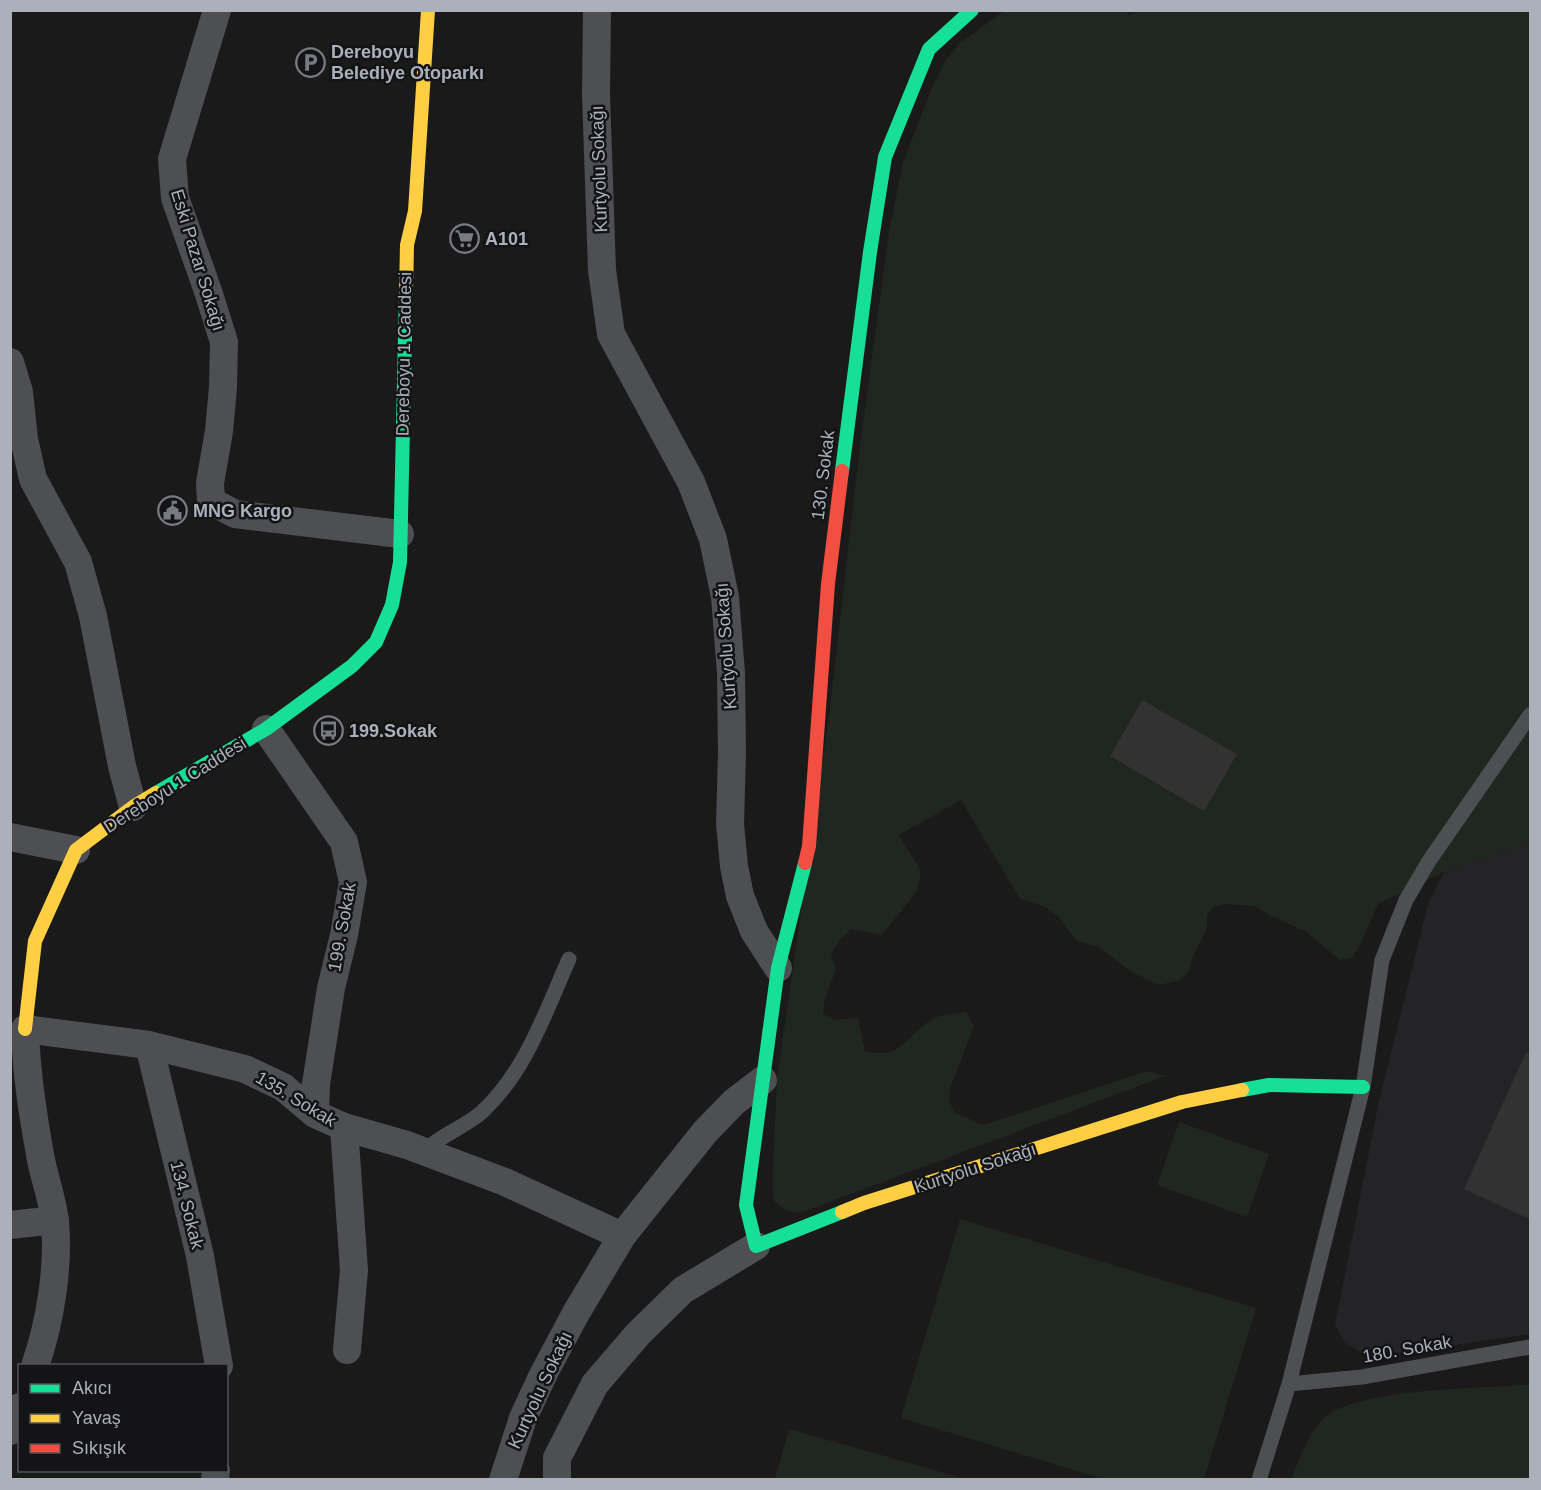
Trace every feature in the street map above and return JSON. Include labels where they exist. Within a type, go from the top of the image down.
[{"type":"street","name":"Eski Pazar Sokağı","points":[[218,10],[172,159],[175,198],[224,342],[223,387],[219,431],[210,483],[211,501],[235,514],[400,534]]},
{"type":"street","points":[[407,245],[415,211],[416,116],[428,10]]},
{"type":"street","name":"Kurtyolu Sokağı","points":[[597,10],[596,95],[602,270],[611,334],[691,482],[713,538],[726,597],[731,673],[732,753],[729,824],[734,866],[740,896],[754,932],[778,968]]},
{"type":"street","name":"130. Sokak","points":[[778,968],[809,846],[828,584],[870,252],[885,157],[929,49],[972,10]]},
{"type":"street","points":[[400,207],[407,245]]},
{"type":"street","name":"Dereboyu 1 Caddesi","points":[[35,1364],[42,1344],[56,1266],[55,1220],[18,1066],[25,1029],[35,941],[75,850],[133,807],[266,729],[352,666],[376,642],[392,605],[400,562],[407,245]]},
{"type":"street","points":[[10,362],[19,392],[24,439],[33,479],[78,562],[93,616],[122,766],[133,807]]},
{"type":"street","name":"199. Sokak","points":[[266,729],[344,842],[353,882],[344,935],[331,988],[315,1084],[315,1114]]},
{"type":"street","points":[[10,837],[75,850]]},
{"type":"street","points":[[557,1479],[557,1458],[595,1384],[638,1334],[683,1290],[756,1246],[747,1205],[778,968]]},
{"type":"street","name":"135. Sokak","points":[[25,1029],[149,1045],[245,1069],[283,1087],[315,1114],[344,1127],[425,1151],[505,1182],[622,1236]]},
{"type":"street","name":"134. Sokak","points":[[149,1045],[200,1256],[219,1364]]},
{"type":"street","name":"Kurtyolu Sokağı","points":[[503,1479],[523,1419],[544,1372],[622,1236],[705,1132],[734,1102],[763,1080]]},
{"type":"street","name":"Kurtyolu Sokağı","points":[[756,1246],[864,1203],[1182,1102],[1269,1085],[1363,1087]]},
{"type":"street","points":[[344,1127],[354,1270],[347,1350]]},
{"type":"street","points":[[10,1225],[55,1220]]},
{"type":"street","points":[[10,1431],[18,1412]]},
{"type":"lane","points":[[1259,1479],[1289,1384],[1363,1087],[1382,960],[1406,900],[1460,815],[1530,715]]},
{"type":"lane","points":[[425,1151],[435,1141],[460,1129],[480,1114],[513,1077],[526,1055],[569,959]]},
{"type":"lane","name":"180. Sokak","points":[[1289,1384],[1362,1377],[1530,1347]]},
{"type":"shaded area","points":[[1126,10],[1129,16],[1139,10],[1530,11],[1530,844],[1444,872],[1378,904],[1358,949],[1351,958],[1340,960],[1305,931],[1255,906],[1224,904],[1213,907],[1207,916],[1207,929],[1192,958],[1190,969],[1178,981],[1158,985],[1130,971],[1098,946],[1077,941],[1049,909],[1020,899],[961,800],[899,835],[921,871],[917,891],[882,935],[851,929],[839,941],[831,954],[836,970],[825,998],[823,1013],[833,1020],[858,1018],[865,1051],[877,1053],[895,1050],[933,1019],[966,1012],[974,1026],[951,1086],[949,1100],[954,1112],[983,1125],[1147,1071],[1165,1076],[800,1213],[787,1211],[774,1201],[772,1187],[777,1079],[829,715],[860,445],[889,232],[903,162],[934,83],[946,60],[960,43],[1004,11]]},
{"type":"shaded area","points":[[1530,844],[1530,1334],[1382,1356],[1364,1354],[1345,1343],[1335,1325],[1379,1101],[1428,904],[1444,872]]},
{"type":"shaded area","points":[[1179,1122],[1269,1154],[1247,1217],[1157,1185]]},
{"type":"shaded area","points":[[960,1219],[1256,1308],[1204,1479],[1103,1479],[901,1418]]},
{"type":"shaded area","points":[[1530,1384],[1530,1479],[1291,1479],[1317,1425],[1339,1409],[1390,1395]]},
{"type":"shaded area","points":[[789,1429],[966,1479],[775,1479]]},
{"type":"building","points":[[1142,700],[1237,754],[1204,811],[1110,756]]},
{"type":"building","points":[[1526,1052],[1530,1055],[1530,1219],[1464,1189]]},
{"type":"traffic: fast","points":[[842,471],[870,252],[885,157],[929,49],[972,10]]},
{"type":"traffic: fast","points":[[156,793],[266,729],[352,666],[376,642],[392,605],[400,562],[406,292]]},
{"type":"traffic: fast","points":[[805,863],[778,968],[746,1205],[756,1246],[842,1212]]},
{"type":"traffic: fast","points":[[1242,1090],[1269,1085],[1363,1087]]},
{"type":"traffic: slow","points":[[406,292],[407,245],[415,211],[428,10]]},
{"type":"traffic: slow","points":[[25,1029],[35,941],[76,850],[133,807],[156,793]]},
{"type":"traffic: slow","points":[[842,1212],[1182,1102],[1242,1090]]},
{"type":"traffic: jam","points":[[805,863],[809,846],[828,584],[842,471]]},
{"type":"place","name":"Dereboyu Belediye Otoparkı","points":[[310,62]]},
{"type":"place","name":"A101","points":[[464,239]]},
{"type":"place","name":"MNG Kargo","points":[[172,511]]},
{"type":"place","name":"199.Sokak","points":[[328,731]]}]
